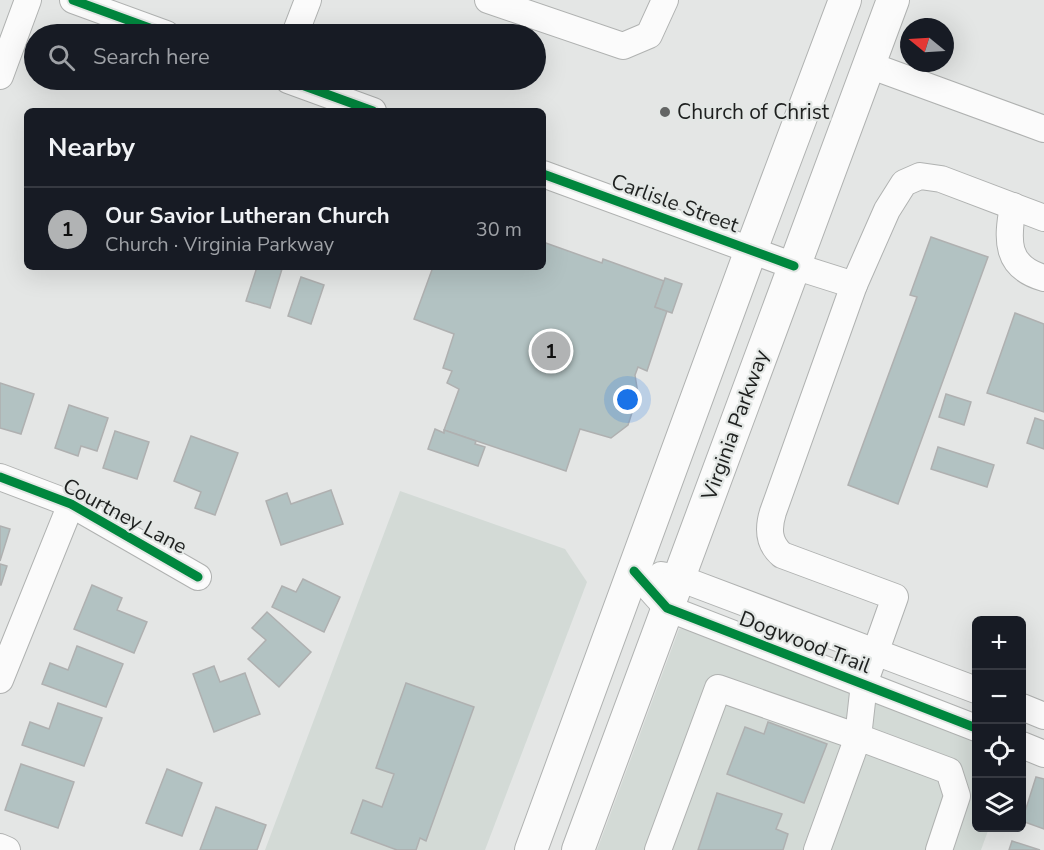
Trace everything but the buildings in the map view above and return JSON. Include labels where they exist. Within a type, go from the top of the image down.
[{"type":"main road","points":[[531,850],[845,0]]},
{"type":"main road","name":"Virginia Parkway","points":[[578,850],[892,0]]},
{"type":"street","points":[[0,76],[28,0]]},
{"type":"street","points":[[73,0],[139,24]]},
{"type":"street","points":[[300,24],[308,0]]},
{"type":"street","points":[[488,0],[623,46],[649,34],[660,1]]},
{"type":"street","points":[[869,65],[1044,129]]},
{"type":"street","points":[[315,90],[365,108]]},
{"type":"street","name":"Carlisle Street","points":[[546,175],[794,266],[854,285]]},
{"type":"street","points":[[817,850],[858,737],[864,684],[895,597],[782,555],[774,549],[770,535],[771,519],[854,285],[886,210],[904,183],[920,176],[941,179],[1044,218]]},
{"type":"street","points":[[1013,206],[1010,237],[1013,257],[1025,270],[1044,278]]},
{"type":"street","name":"Courtney Lane","points":[[0,477],[70,504],[198,577]]},
{"type":"street","points":[[0,680],[70,504]]},
{"type":"street","name":"Dogwood Trail","points":[[634,571],[679,578],[972,689]]},
{"type":"street","name":"Dogwood Trail","points":[[634,571],[668,608],[972,726]]},
{"type":"street","points":[[658,850],[718,688],[949,771],[957,796],[939,850]]},
{"type":"street","points":[[1026,709],[1044,716]]},
{"type":"street","points":[[1026,747],[1044,754]]},
{"type":"street","points":[[0,848],[7,850]]},
{"type":"shaded area","points":[[400,491],[565,549],[587,582],[485,850],[265,850]]},
{"type":"shaded area","points":[[690,626],[972,734],[972,832],[988,832],[981,850],[597,850],[679,629]]},
{"type":"cycle path","points":[[73,0],[139,24]]},
{"type":"cycle path","points":[[315,90],[365,108]]},
{"type":"cycle path","points":[[546,175],[794,266]]},
{"type":"cycle path","points":[[0,477],[71,504],[198,577]]},
{"type":"cycle path","points":[[634,571],[667,608],[972,726]]},
{"type":"place","name":"Church of Christ","points":[[665,112]]},
{"type":"place","name":"Our Savior Lutheran Church","points":[[551,351]]}]
